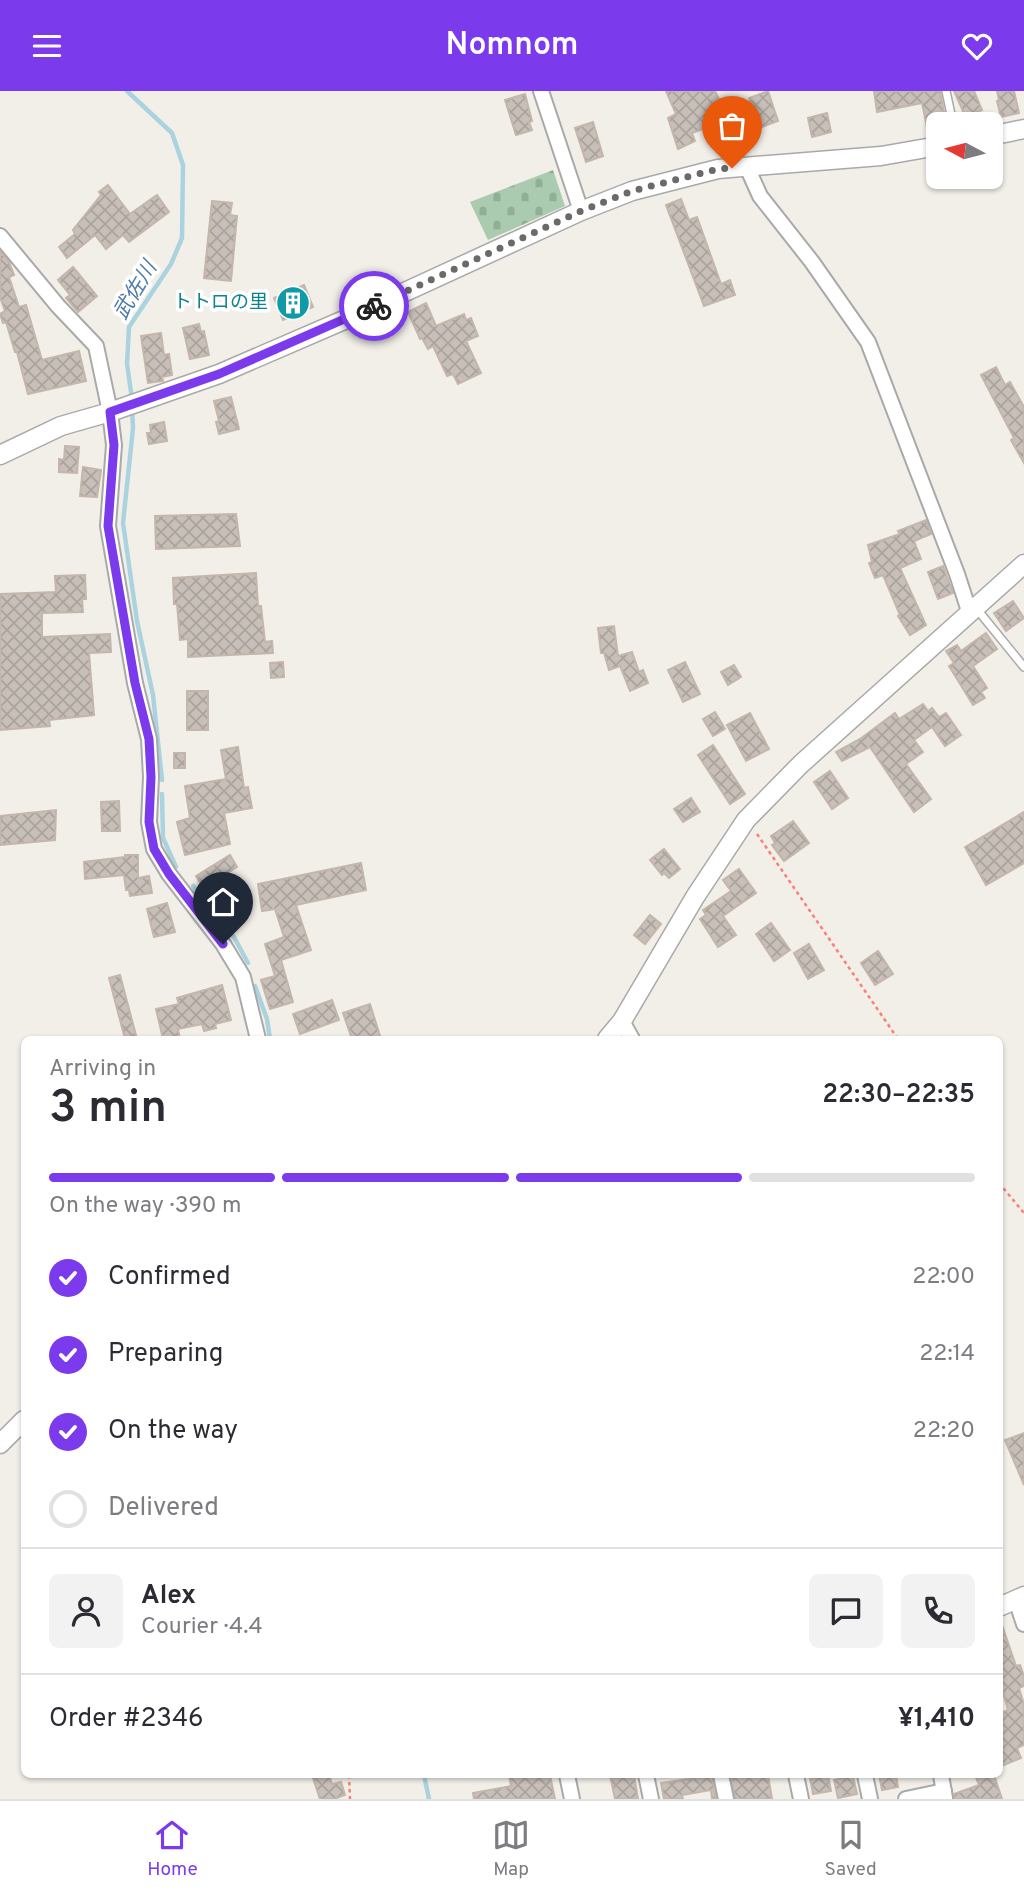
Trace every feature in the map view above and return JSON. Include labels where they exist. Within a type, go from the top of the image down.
[{"type":"street","points":[[541,91],[581,211]]},
{"type":"street","points":[[1003,133],[1024,129]]},
{"type":"street","points":[[0,455],[61,426],[219,374],[581,211],[632,191],[718,169],[881,156],[926,148]]},
{"type":"street","points":[[747,167],[760,196],[812,262],[868,342],[973,611]]},
{"type":"street","points":[[0,236],[58,306],[96,346],[115,410],[108,526],[135,683],[149,739],[149,822],[154,849],[169,874],[223,944],[243,977],[257,1036]]},
{"type":"street","points":[[610,1036],[622,1021],[695,897],[746,820],[801,764],[1023,566]]},
{"type":"street","points":[[622,1021],[630,1036]]},
{"type":"street","points":[[0,1444],[21,1423]]},
{"type":"street","points":[[1013,1601],[1024,1624]]},
{"type":"street","points":[[568,1778],[572,1799]]},
{"type":"street","points":[[647,1778],[651,1799]]},
{"type":"street","points":[[722,1778],[726,1799]]},
{"type":"street","points":[[797,1778],[801,1799]]},
{"type":"street","points":[[866,1778],[870,1799]]},
{"type":"street","points":[[906,1799],[945,1795]]},
{"type":"lane","points":[[946,91],[950,112]]},
{"type":"lane","points":[[973,611],[1024,667]]},
{"type":"path","points":[[746,820],[765,842],[896,1036]]},
{"type":"path","points":[[1003,1188],[1024,1213]]},
{"type":"path","points":[[349,1778],[350,1799]]},
{"type":"green space","points":[[553,170],[565,206],[488,240],[470,202]]},
{"type":"building","points":[[666,91],[715,91],[737,136],[722,144],[713,125],[692,133],[695,141],[678,149],[668,118],[676,114]]},
{"type":"building","points":[[768,91],[778,121],[759,128],[749,98]]},
{"type":"building","points":[[874,91],[940,91],[944,112],[926,112],[926,122],[922,103],[877,112]]},
{"type":"building","points":[[954,91],[974,91],[982,110],[963,112]]},
{"type":"building","points":[[997,91],[1014,91],[1019,113],[1003,117],[997,101]]},
{"type":"building","points":[[525,94],[532,130],[516,135],[505,100]]},
{"type":"building","points":[[827,113],[831,132],[812,137],[808,118]]},
{"type":"building","points":[[593,122],[603,156],[586,162],[575,128]]},
{"type":"building","points":[[108,185],[130,214],[157,195],[169,212],[129,242],[123,235],[106,249],[95,235],[67,258],[59,247],[75,234],[73,230],[101,195],[99,192]]},
{"type":"building","points":[[681,199],[689,220],[697,217],[721,284],[730,280],[735,295],[704,306],[666,205]]},
{"type":"building","points":[[212,201],[232,203],[230,215],[237,216],[231,281],[204,278]]},
{"type":"building","points":[[0,251],[9,262],[14,275],[9,277],[19,307],[26,305],[42,360],[79,351],[86,381],[28,394],[17,352],[6,322],[3,323],[0,314],[5,311],[0,297]]},
{"type":"building","points":[[73,267],[97,296],[78,312],[66,298],[70,295],[58,280]]},
{"type":"building","name":"トトロの里","points":[[304,285],[313,307],[283,320],[274,298]]},
{"type":"building","points":[[426,303],[436,326],[464,314],[466,320],[471,318],[478,336],[466,341],[481,373],[458,384],[453,374],[447,376],[433,346],[428,349],[422,338],[420,339],[408,312]]},
{"type":"building","points":[[199,324],[201,332],[204,331],[209,355],[190,359],[183,328]]},
{"type":"building","points":[[161,333],[164,355],[169,354],[172,375],[162,377],[163,381],[148,383],[141,336]]},
{"type":"building","points":[[996,367],[1005,385],[1010,382],[1024,407],[1024,463],[981,375]]},
{"type":"building","points":[[231,397],[239,429],[219,434],[214,401]]},
{"type":"building","points":[[164,422],[167,441],[149,444],[147,433],[151,433],[150,425]]},
{"type":"building","points":[[65,446],[79,447],[77,473],[59,472],[59,459],[64,460]]},
{"type":"building","points":[[83,467],[101,470],[97,497],[80,496]]},
{"type":"building","points":[[236,514],[240,546],[156,549],[155,516]]},
{"type":"building","points":[[926,520],[931,534],[914,541],[921,559],[900,568],[926,625],[910,635],[898,616],[900,615],[883,575],[875,578],[869,563],[872,562],[868,545],[900,534],[898,531]]},
{"type":"building","points":[[943,566],[953,593],[938,599],[928,572]]},
{"type":"building","points":[[256,573],[258,606],[261,606],[265,642],[272,641],[273,653],[188,657],[188,639],[180,640],[173,578]]},
{"type":"building","points":[[85,575],[86,599],[82,599],[83,612],[42,613],[42,637],[110,634],[111,652],[89,653],[94,715],[49,720],[50,726],[0,730],[0,594],[56,592],[55,576]]},
{"type":"building","points":[[1013,601],[1024,618],[1006,631],[994,613]]},
{"type":"building","points":[[614,626],[618,656],[632,652],[639,672],[643,670],[648,683],[630,691],[620,666],[609,670],[604,653],[601,653],[598,628]]},
{"type":"building","points":[[986,633],[997,649],[973,666],[987,688],[981,692],[985,698],[973,705],[949,666],[954,663],[946,651],[957,645],[961,651]]},
{"type":"building","points":[[283,662],[284,677],[271,678],[270,663]]},
{"type":"building","points":[[685,662],[700,694],[683,702],[668,670]]},
{"type":"building","points":[[734,665],[741,677],[728,685],[721,672]]},
{"type":"building","points":[[187,691],[208,691],[208,730],[187,730]]},
{"type":"building","points":[[923,704],[928,711],[932,708],[939,717],[946,713],[961,735],[945,746],[932,727],[914,740],[923,752],[906,764],[931,799],[914,812],[870,747],[842,761],[836,752],[860,739],[895,713],[899,719]]},
{"type":"building","points":[[715,712],[725,729],[713,736],[703,719]]},
{"type":"building","points":[[750,713],[769,749],[746,761],[727,725]]},
{"type":"building","points":[[713,745],[745,794],[730,804],[698,755]]},
{"type":"building","points":[[238,747],[244,788],[248,787],[252,808],[224,813],[230,844],[185,855],[177,822],[190,818],[185,786],[226,779],[221,750]]},
{"type":"building","points":[[174,753],[185,753],[185,768],[174,768]]},
{"type":"building","points":[[830,771],[848,798],[832,809],[814,782]]},
{"type":"building","points":[[691,798],[700,812],[683,822],[674,809]]},
{"type":"building","points":[[119,801],[120,831],[102,831],[101,802]]},
{"type":"building","points":[[56,810],[55,840],[0,845],[0,816]]},
{"type":"building","points":[[1024,812],[1024,863],[986,885],[965,847]]},
{"type":"building","points":[[793,821],[809,843],[784,861],[772,845],[775,843],[771,836]]},
{"type":"building","points":[[664,849],[680,869],[669,878],[664,873],[662,875],[650,860]]},
{"type":"building","points":[[138,855],[138,878],[149,876],[152,893],[130,896],[129,890],[126,890],[124,875],[85,879],[84,862]]},
{"type":"building","points":[[230,855],[237,867],[203,888],[196,876]]},
{"type":"building","points":[[361,863],[366,890],[296,905],[311,950],[281,960],[293,1002],[270,1009],[261,980],[275,976],[265,944],[284,937],[275,909],[262,911],[258,884]]},
{"type":"building","points":[[739,869],[756,893],[723,916],[736,935],[718,947],[700,919],[706,915],[703,910],[731,891],[723,880]]},
{"type":"building","points":[[167,903],[175,932],[154,937],[147,909]]},
{"type":"building","points":[[650,915],[661,924],[645,944],[634,935]]},
{"type":"building","points":[[771,923],[790,950],[774,961],[756,934]]},
{"type":"building","points":[[809,944],[824,970],[808,979],[794,953]]},
{"type":"building","points":[[878,951],[893,974],[875,985],[861,963]]},
{"type":"building","points":[[120,975],[136,1036],[124,1036],[109,978]]},
{"type":"building","points":[[222,985],[231,1020],[215,1024],[216,1028],[204,1031],[202,1024],[178,1029],[179,1036],[162,1036],[156,1009],[179,1004],[177,998]]},
{"type":"building","points":[[332,1000],[339,1020],[300,1034],[293,1014]]},
{"type":"building","points":[[370,1004],[380,1036],[351,1036],[343,1013]]},
{"type":"building","points":[[1024,1433],[1024,1485],[1005,1440]]},
{"type":"building","points":[[1003,1628],[1016,1666],[1020,1665],[1024,1676],[1024,1686],[1019,1688],[1024,1704],[1024,1745],[1017,1748],[1021,1758],[1003,1765],[1003,1712],[1008,1710],[1003,1692]]},
{"type":"building","points":[[313,1778],[330,1778],[332,1784],[341,1782],[345,1795],[334,1799],[320,1799]]},
{"type":"building","points":[[510,1778],[551,1778],[555,1799],[474,1799],[473,1793],[511,1786]]},
{"type":"building","points":[[611,1778],[634,1778],[638,1799],[615,1799]]},
{"type":"building","points":[[712,1778],[716,1799],[712,1799],[711,1790],[682,1795],[683,1799],[664,1799],[661,1783]]},
{"type":"building","points":[[732,1778],[768,1778],[772,1799],[735,1799]]},
{"type":"building","points":[[810,1778],[829,1778],[831,1791],[813,1794]]},
{"type":"building","points":[[853,1778],[857,1794],[838,1798],[834,1780]]},
{"type":"building","points":[[880,1778],[896,1778],[898,1787],[882,1790]]},
{"type":"building","points":[[976,1778],[995,1778],[1002,1799],[954,1799],[954,1794],[979,1785]]},
{"type":"waterway","name":"武佐川","points":[[127,91],[172,133],[183,165],[182,238],[171,264],[129,327],[127,364],[132,399]]},
{"type":"waterway","name":"武佐川","points":[[132,408],[133,428],[123,523],[137,621],[153,695],[162,780]]},
{"type":"waterway","name":"武佐川","points":[[162,794],[163,838],[176,867]]},
{"type":"waterway","name":"武佐川","points":[[193,886],[234,937],[248,963]]},
{"type":"waterway","name":"武佐川","points":[[255,986],[267,1019],[270,1036]]},
{"type":"waterway","name":"武佐川","points":[[425,1778],[429,1799]]},
{"type":"way so far","points":[[374,306],[581,211],[632,191],[718,169],[732,168]]},
{"type":"place","name":"トトロの里","points":[[293,303]]},
{"type":"route","points":[[223,944],[169,874],[154,849],[149,822],[149,739],[135,683],[108,526],[108,497],[114,445],[110,412],[219,374],[374,306]]}]
